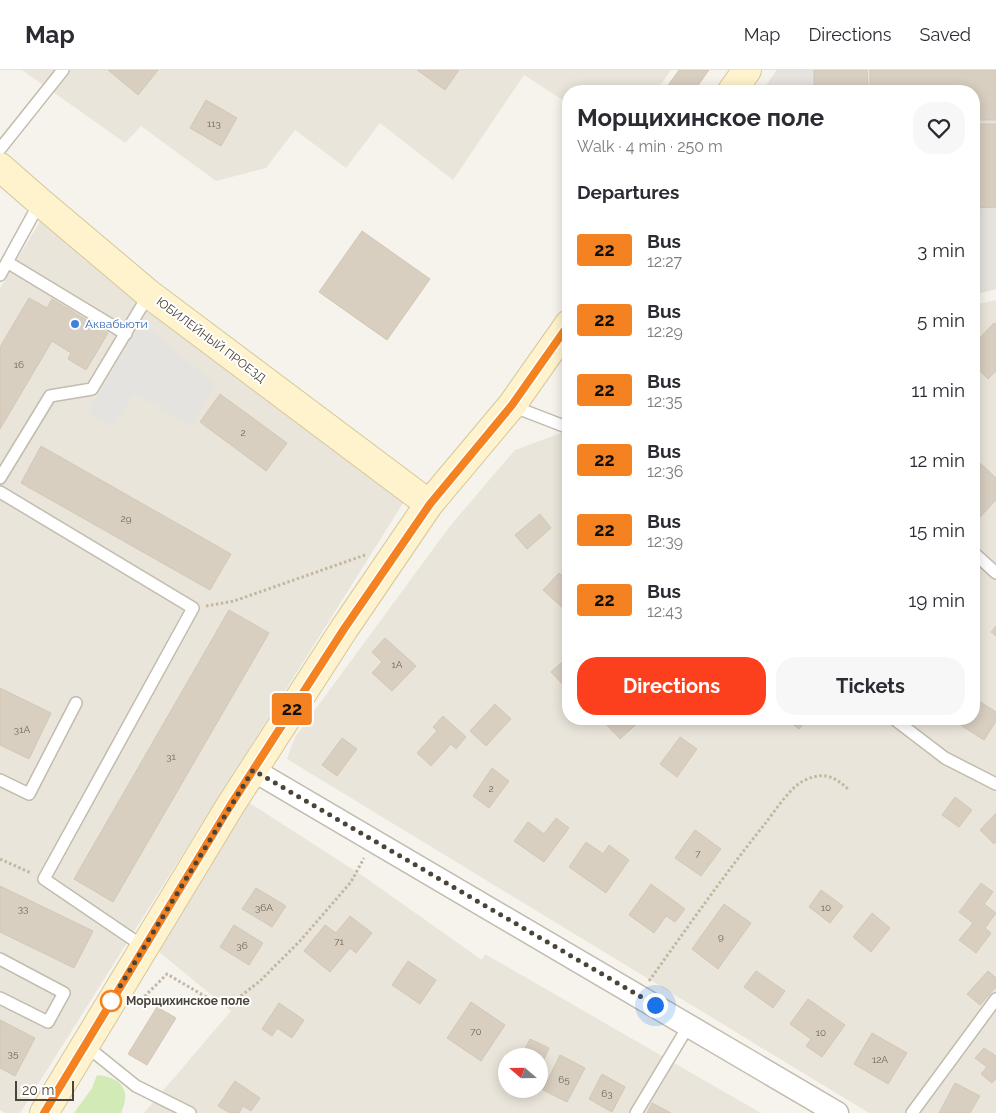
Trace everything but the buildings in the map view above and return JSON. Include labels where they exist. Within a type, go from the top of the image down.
[{"type":"main road","points":[[736,85],[747,70]]},
{"type":"main road","name":"ЮБИЛЕЙНЫЙ ПРОЕЗД","points":[[0,166],[149,294],[430,504]]},
{"type":"main road","points":[[44,1113],[253,770],[344,629],[430,504],[512,405],[562,334]]},
{"type":"street","points":[[253,770],[375,840],[832,1112]]},
{"type":"lane","points":[[0,149],[64,70]]},
{"type":"lane","points":[[0,275],[40,202]]},
{"type":"lane","points":[[7,262],[126,334]]},
{"type":"lane","points":[[0,478],[50,396],[92,389],[149,294]]},
{"type":"lane","points":[[512,405],[562,425]]},
{"type":"lane","points":[[0,492],[193,608],[44,880],[144,947]]},
{"type":"lane","points":[[980,558],[996,573]]},
{"type":"lane","points":[[0,780],[29,794],[76,703]]},
{"type":"lane","points":[[902,725],[945,758],[996,784]]},
{"type":"lane","points":[[0,959],[64,993],[48,1022],[0,998]]},
{"type":"lane","points":[[912,1113],[996,999]]},
{"type":"lane","points":[[636,1113],[688,1025]]},
{"type":"lane","points":[[85,1044],[136,1086],[190,1113]]},
{"type":"path","points":[[193,608],[234,601],[366,554],[361,563]]},
{"type":"path","points":[[638,996],[722,878],[787,796],[804,780],[823,775],[837,779],[849,790]]},
{"type":"path","points":[[137,1004],[168,974],[213,1001],[233,1002],[260,981],[300,941],[351,882],[375,840]]},
{"type":"path","points":[[0,859],[44,880]]},
{"type":"shaded area","points":[[22,70],[671,70],[660,85],[562,85],[562,99],[524,75],[453,180],[380,123],[346,168],[295,130],[266,168],[216,181],[141,126],[125,143]]},
{"type":"shaded area","points":[[777,70],[996,70],[996,289],[980,293],[980,85],[766,85]]},
{"type":"shaded area","points":[[45,213],[405,500],[20,1113],[5,1113],[0,1110],[0,288]]},
{"type":"shaded area","points":[[996,300],[996,1113],[869,1113],[287,759],[295,737],[450,526],[515,450],[562,433],[562,725],[980,725],[980,304]]},
{"type":"shaded area","points":[[141,322],[216,385],[191,426],[134,393],[113,426],[88,413]]},
{"type":"shaded area","points":[[248,802],[363,876],[482,960],[485,954],[761,1113],[144,1113],[231,1011],[159,952]]},
{"type":"green space","points":[[97,1075],[112,1079],[122,1086],[125,1091],[125,1098],[121,1113],[74,1113],[92,1088]]},
{"type":"bus line","name":"22","points":[[44,1113],[230,806],[344,629],[430,504],[512,405],[562,334]]},
{"type":"place","name":"Аквабьюти","points":[[75,324]]},
{"type":"place","name":"Морщихинское поле","points":[[111,1001]]},
{"type":"route","points":[[111,1001],[253,770],[655,1005]]}]
